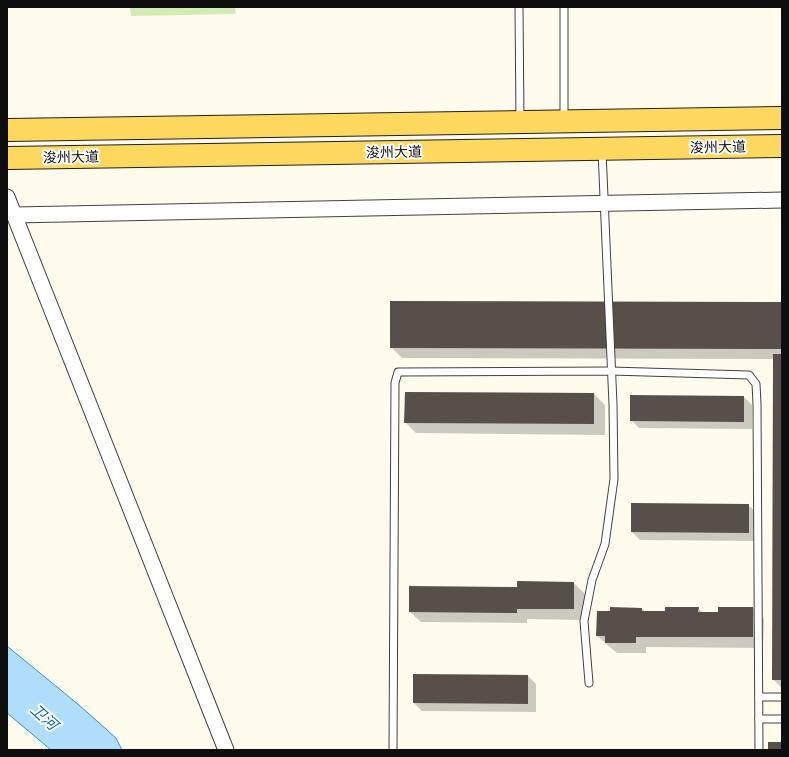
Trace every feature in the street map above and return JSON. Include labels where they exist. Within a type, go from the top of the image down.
[{"type":"main road","name":"浚州大道","points":[[7,130],[782,118]]},
{"type":"main road","name":"浚州大道","points":[[7,158],[782,146]]},
{"type":"street","points":[[7,197],[226,750]]},
{"type":"street","points":[[14,215],[782,200]]},
{"type":"lane","points":[[520,7],[520,123]]},
{"type":"lane","points":[[564,7],[564,122]]},
{"type":"lane","points":[[589,683],[584,622],[592,580],[605,544],[614,479],[613,404],[602,149]]},
{"type":"lane","points":[[393,750],[395,383],[398,372],[611,371],[749,375],[756,384],[758,404],[759,750]]},
{"type":"lane","points":[[759,697],[782,697]]},
{"type":"lane","points":[[759,719],[782,719]]},
{"type":"green space","points":[[130,7],[235,7],[236,14],[131,16]]},
{"type":"water","name":"卫河","points":[[7,646],[79,705],[116,738],[122,750],[51,750],[7,713]]},
{"type":"building","points":[[390,301],[782,302],[782,349],[390,348]]},
{"type":"building","points":[[773,354],[782,354],[782,680],[772,680]]},
{"type":"building","points":[[405,392],[594,393],[594,424],[404,423]]},
{"type":"building","points":[[630,395],[744,396],[744,422],[630,421]]},
{"type":"building","points":[[631,503],[749,504],[749,533],[631,532]]},
{"type":"building","points":[[517,581],[574,582],[574,609],[517,609],[517,613],[409,612],[409,586],[517,587]]},
{"type":"building","points":[[610,607],[642,608],[642,611],[665,611],[665,607],[699,607],[698,612],[718,612],[718,607],[753,607],[753,637],[636,637],[636,643],[605,643],[605,636],[596,636],[597,611],[610,611]]},
{"type":"building","points":[[413,674],[528,675],[528,704],[413,703]]},
{"type":"building","points":[[768,742],[782,742],[782,750],[768,750]]}]
